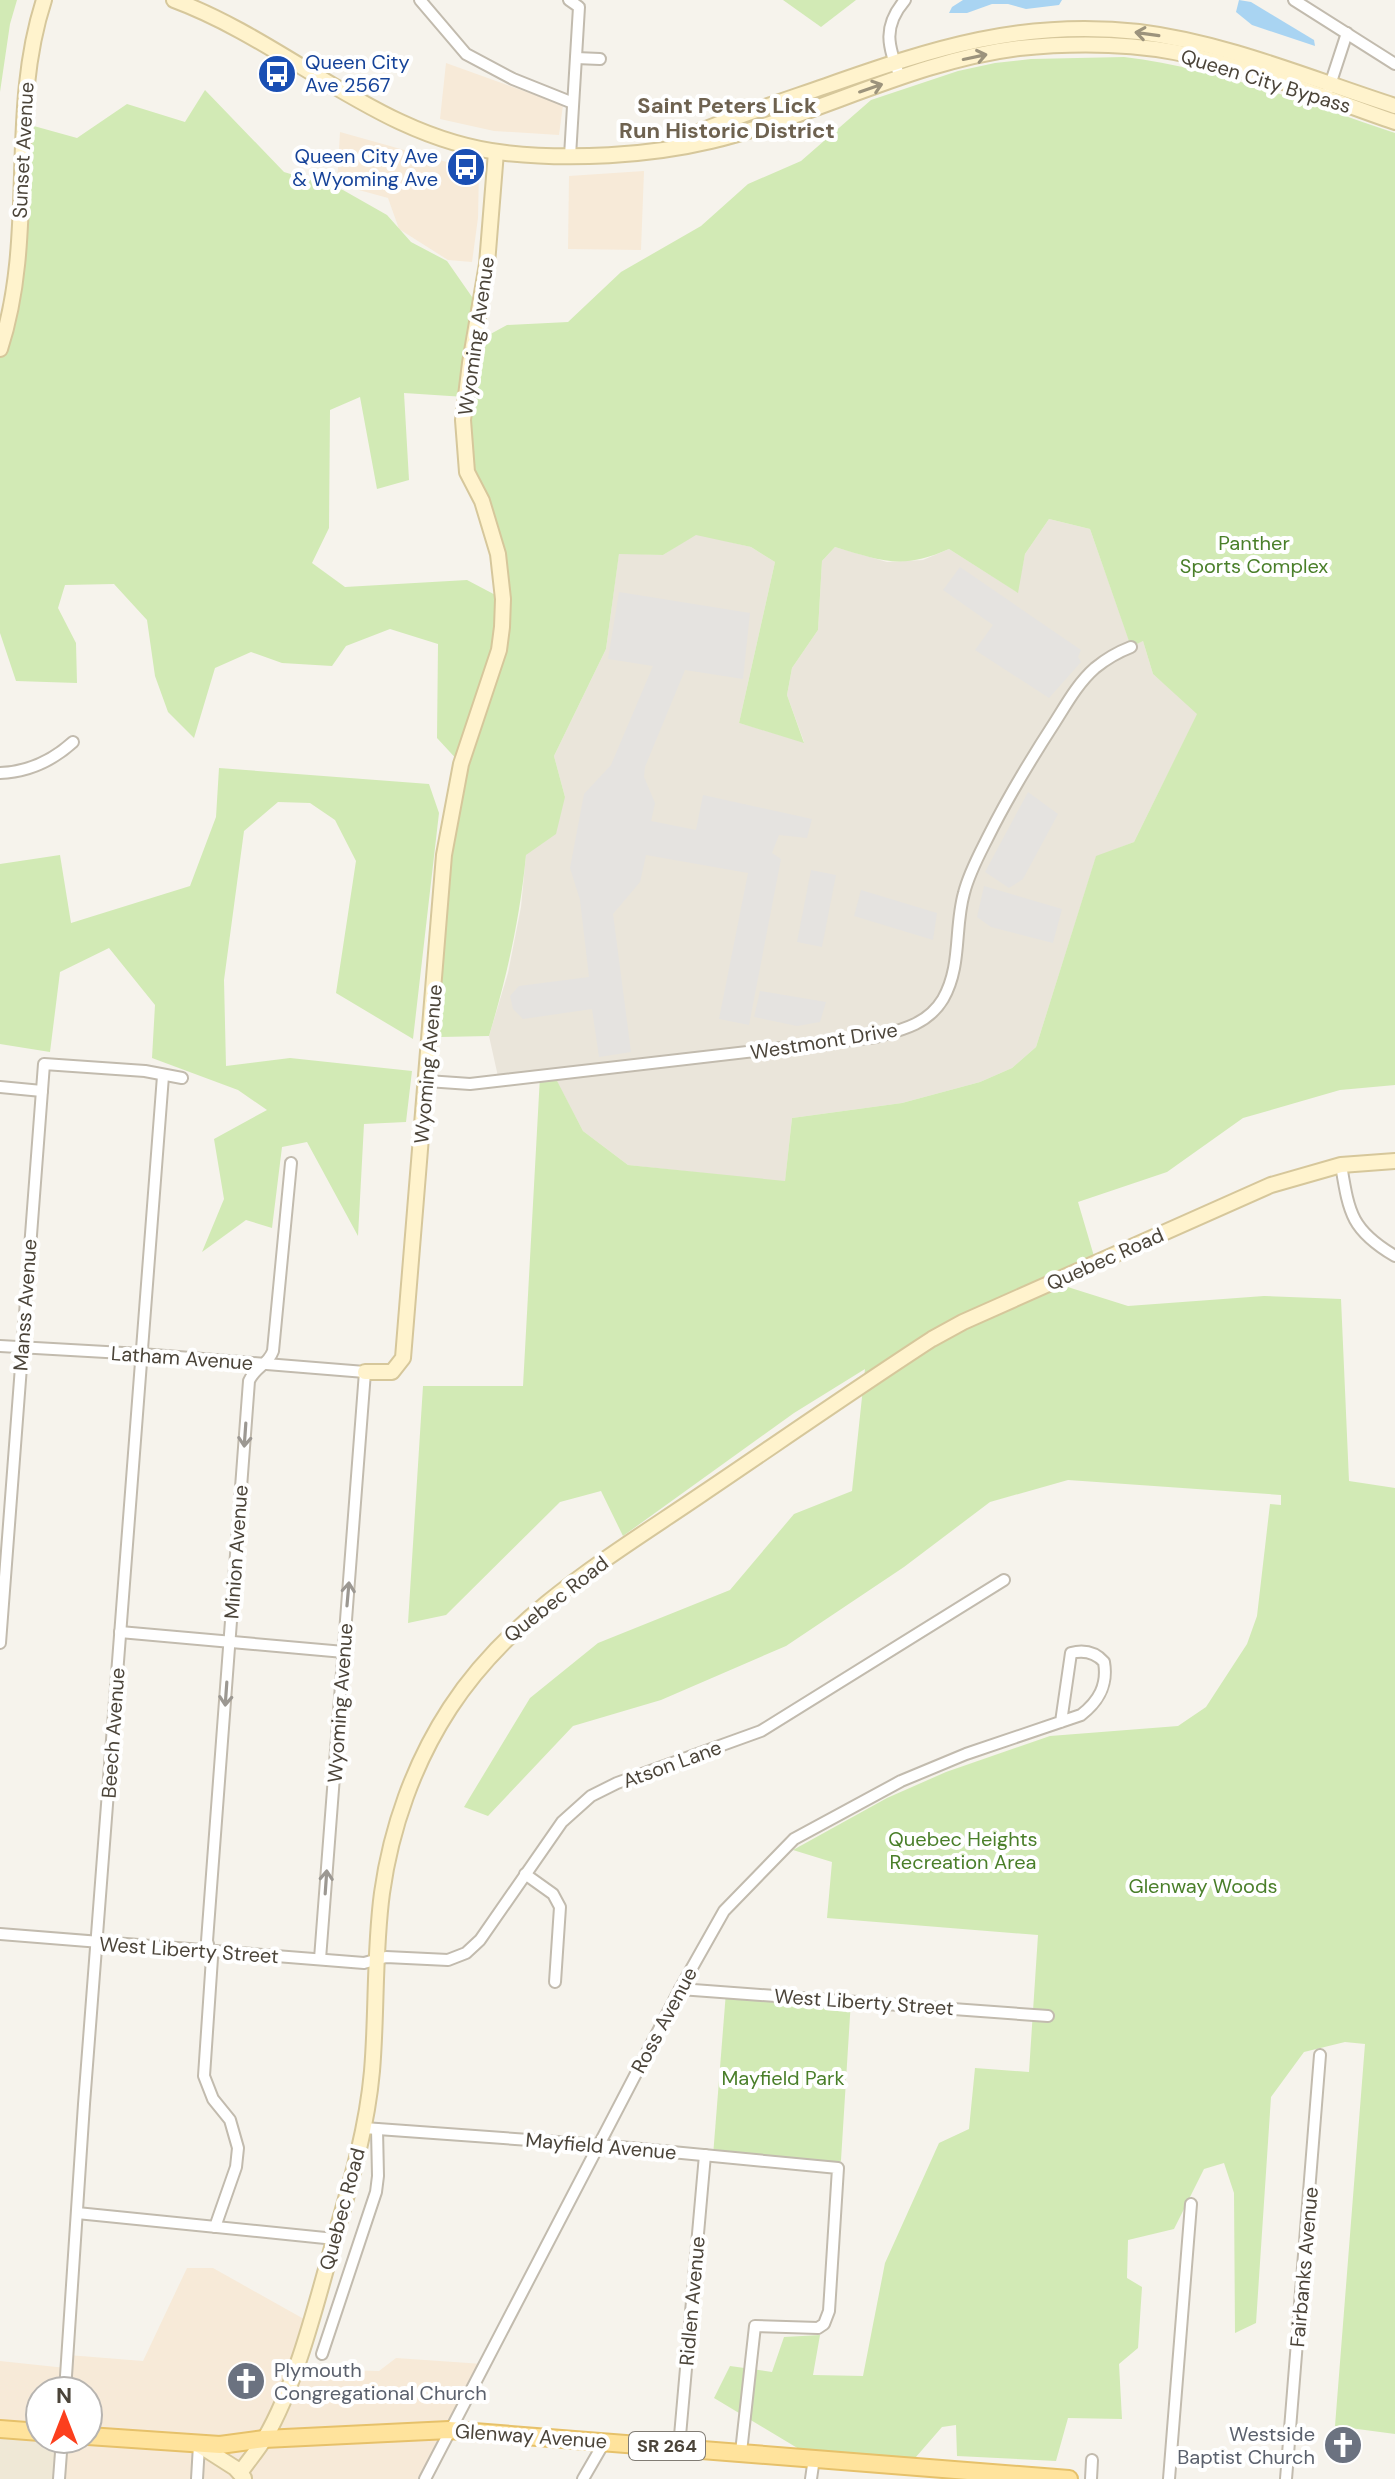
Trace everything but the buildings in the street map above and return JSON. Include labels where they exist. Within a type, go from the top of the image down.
[{"type":"main road","points":[[0,2429],[24,2431]]},
{"type":"main road","name":"Glenway Avenue","points":[[104,2437],[220,2445],[264,2439],[449,2430],[814,2458],[991,2476],[1069,2479]]},
{"type":"street","points":[[174,0],[220,21],[396,120],[455,142],[496,152],[570,156],[617,155],[660,148]]},
{"type":"street","points":[[420,0],[466,54],[513,79],[573,103]]},
{"type":"street","points":[[569,0],[579,7],[570,156]]},
{"type":"street","points":[[900,77],[889,39],[889,23],[905,0]]},
{"type":"street","points":[[1294,0],[1395,64]]},
{"type":"street","name":"Sunset Avenue","points":[[0,349],[17,269],[25,87],[32,43],[44,1]]},
{"type":"street","name":"Queen City Bypass","points":[[660,148],[720,123],[948,45],[1045,30],[1139,32],[1224,50],[1328,90],[1395,122]]},
{"type":"street","points":[[1347,33],[1328,90],[1395,106]]},
{"type":"street","name":"Queen City Bypass","points":[[660,148],[722,138],[941,64],[1019,48],[1109,46],[1174,52],[1261,76],[1328,90]]},
{"type":"street","points":[[576,58],[600,59]]},
{"type":"street","name":"Wyoming Avenue","points":[[320,1959],[365,1372],[392,1372],[403,1358],[444,855],[461,764],[499,650],[502,627],[498,554],[482,501],[467,472],[463,420],[487,264],[496,152]]},
{"type":"street","name":"Westmont Drive","points":[[427,1081],[470,1084],[554,1075],[876,1037],[917,1024],[938,1007],[949,986],[956,960],[964,891],[1008,798],[1074,691],[1093,669],[1117,652],[1131,647]]},
{"type":"street","points":[[0,773],[38,766],[73,742]]},
{"type":"street","name":"Manss Avenue","points":[[0,1643],[44,1064],[145,1071],[163,1076]]},
{"type":"street","points":[[163,1076],[182,1078]]},
{"type":"street","name":"Beech Avenue","points":[[66,2375],[163,1076]]},
{"type":"street","points":[[0,1087],[42,1091]]},
{"type":"street","name":"Quebec Road","points":[[243,2476],[277,2414],[311,2323],[370,2128],[377,1960],[387,1864],[394,1832],[418,1767],[449,1709],[490,1653],[547,1602],[932,1339],[963,1322],[1271,1185],[1341,1165],[1395,1161]]},
{"type":"street","name":"Minion Avenue","points":[[215,2227],[236,2167],[238,2148],[230,2120],[213,2099],[204,2076],[212,1958],[207,1941],[249,1381],[273,1351],[291,1163]]},
{"type":"street","points":[[1341,1165],[1352,1218],[1370,1240],[1395,1256]]},
{"type":"street","name":"Latham Avenue","points":[[0,1346],[365,1372]]},
{"type":"street","name":"Atson Lane","points":[[377,1960],[386,1957],[448,1960],[466,1953],[480,1940],[562,1822],[591,1796],[617,1783],[761,1731],[1004,1580]]},
{"type":"street","points":[[120,1632],[344,1652]]},
{"type":"street","name":"Ross Avenue","points":[[425,2479],[680,1989],[724,1911],[794,1839],[901,1781],[966,1754],[1061,1722],[1081,1715],[1098,1698],[1104,1685],[1104,1662],[1094,1654],[1071,1653],[1061,1722]]},
{"type":"street","points":[[525,1874],[553,1894],[560,1907],[555,1982]]},
{"type":"street","name":"West Liberty Street","points":[[0,1934],[364,1963],[377,1960]]},
{"type":"street","name":"West Liberty Street","points":[[680,1989],[1048,2016]]},
{"type":"street","name":"Fairbanks Avenue","points":[[1286,2479],[1320,2055]]},
{"type":"street","name":"Quebec Road","points":[[322,2354],[376,2192],[379,2151],[370,2128]]},
{"type":"street","name":"Mayfield Avenue","points":[[370,2128],[599,2145],[838,2168],[829,2311],[824,2324],[815,2329],[755,2326],[741,2452]]},
{"type":"street","name":"Ridlen Avenue","points":[[679,2447],[705,2155]]},
{"type":"street","points":[[1169,2479],[1191,2204]]},
{"type":"street","points":[[77,2213],[335,2239]]},
{"type":"street","points":[[583,2479],[605,2441]]},
{"type":"street","points":[[199,2445],[243,2476]]},
{"type":"street","points":[[197,2479],[199,2445]]},
{"type":"street","points":[[59,2479],[61,2455]]},
{"type":"street","points":[[811,2479],[814,2458]]},
{"type":"street","points":[[1091,2479],[1092,2460]]},
{"type":"shaded area","points":[[446,63],[563,105],[559,135],[494,131],[440,119]]},
{"type":"shaded area","points":[[340,132],[479,171],[478,218],[472,262],[448,260],[399,229],[388,198],[337,184]]},
{"type":"shaded area","points":[[644,171],[641,250],[568,249],[569,176]]},
{"type":"shaded area","points":[[1049,519],[1090,529],[1131,646],[1143,641],[1153,674],[1198,713],[1134,842],[1096,857],[1036,1047],[1012,1068],[980,1082],[902,1103],[792,1118],[785,1182],[628,1165],[583,1131],[554,1076],[499,1081],[489,1036],[508,973],[521,907],[526,855],[565,797],[554,756],[606,649],[619,553],[663,555],[696,534],[751,547],[775,562],[739,723],[804,742],[787,695],[792,668],[818,630],[822,561],[835,547],[887,562],[923,560],[949,549],[1017,592],[1025,554]]},
{"type":"shaded area","points":[[960,567],[1081,650],[1078,657],[1081,662],[1049,698],[975,650],[993,625],[943,590]]},
{"type":"shaded area","points":[[619,592],[750,613],[743,679],[685,670],[645,767],[644,777],[655,803],[651,821],[696,830],[703,795],[812,819],[807,838],[779,835],[772,853],[781,859],[749,1025],[719,1019],[748,873],[646,855],[640,882],[613,914],[631,1052],[599,1057],[592,1009],[523,1019],[513,1009],[510,996],[519,986],[589,977],[580,900],[570,868],[584,794],[611,765],[653,666],[608,659]]},
{"type":"shaded area","points":[[1028,792],[1058,814],[1023,879],[1009,888],[985,872]]},
{"type":"shaded area","points":[[811,870],[836,875],[822,947],[797,942]]},
{"type":"shaded area","points":[[984,886],[1062,909],[1053,943],[991,927],[977,917]]},
{"type":"shaded area","points":[[861,890],[937,913],[933,940],[854,916]]},
{"type":"shaded area","points":[[760,991],[826,1002],[820,1022],[797,1026],[754,1017]]},
{"type":"shaded area","points":[[187,2268],[213,2268],[311,2323],[295,2369],[379,2371],[396,2358],[483,2364],[423,2479],[59,2479],[61,2455],[104,2455],[104,2375],[24,2375],[24,2431],[0,2429],[0,2361],[66,2368],[68,2355],[143,2361]]},
{"type":"shaded area","points":[[0,2429],[24,2435],[24,2455],[61,2455],[59,2479],[0,2479]]},
{"type":"green space","points":[[0,0],[17,0],[10,24],[0,92]]},
{"type":"green space","points":[[783,0],[856,0],[821,27]]},
{"type":"green space","points":[[1124,57],[1159,62],[1261,88],[1395,133],[1395,1085],[1340,1090],[1243,1118],[1167,1172],[1078,1202],[1096,1263],[1055,1283],[1128,1306],[1264,1296],[1341,1299],[1349,1481],[1395,1488],[1395,2434],[1335,2426],[1365,2044],[1345,2042],[1304,2052],[1271,2097],[1256,2323],[1235,2333],[1234,2193],[1224,2163],[1204,2169],[1174,2229],[1128,2240],[1127,2278],[1142,2287],[1138,2348],[1119,2364],[1122,2419],[1068,2418],[1056,2461],[957,2456],[956,2425],[942,2427],[909,2465],[814,2458],[714,2398],[730,2366],[772,2372],[784,2337],[820,2335],[813,2375],[863,2376],[885,2263],[939,2143],[969,2129],[975,2068],[1029,2072],[1038,1935],[827,1918],[832,1862],[793,1850],[887,1798],[946,1772],[1050,1736],[1178,1726],[1206,1707],[1247,1644],[1257,1616],[1270,1504],[1281,1505],[1281,1495],[1068,1480],[990,1502],[904,1567],[786,1646],[661,1700],[573,1726],[488,1816],[464,1807],[530,1698],[598,1643],[730,1590],[794,1514],[852,1491],[865,1369],[794,1413],[623,1536],[601,1491],[560,1502],[446,1615],[408,1623],[423,1386],[523,1386],[540,1076],[554,1075],[583,1131],[628,1165],[785,1181],[792,1118],[902,1103],[980,1082],[1012,1068],[1036,1047],[1096,856],[1134,842],[1197,714],[1153,674],[1143,641],[1131,647],[1090,529],[1049,519],[1025,554],[1018,593],[949,549],[918,560],[892,561],[835,547],[822,561],[818,630],[792,668],[787,695],[804,743],[739,723],[775,562],[751,547],[696,535],[663,555],[619,554],[606,649],[554,756],[565,797],[556,834],[526,855],[512,947],[489,1036],[441,1037],[431,1023],[461,764],[437,738],[438,644],[390,629],[346,646],[332,666],[282,663],[251,652],[215,668],[194,738],[168,712],[155,676],[147,620],[114,584],[65,585],[58,608],[76,643],[77,683],[16,681],[0,633],[0,349],[8,324],[23,123],[77,138],[127,104],[185,122],[205,90],[284,172],[343,190],[387,215],[411,242],[447,261],[479,307],[474,343],[507,325],[568,322],[621,272],[701,226],[748,184],[801,161],[871,100],[958,71],[1031,59]],"holes":[[[404,393],[465,397],[472,483],[503,599],[467,580],[345,587],[312,563],[329,528],[330,410],[360,397],[377,489],[409,480]]]},
{"type":"green space","points":[[219,768],[429,784],[439,813],[413,1039],[336,993],[356,861],[335,820],[310,803],[278,802],[244,831],[224,980],[226,1066],[290,1058],[412,1071],[406,1122],[364,1124],[358,1236],[307,1142],[282,1147],[272,1228],[246,1220],[202,1252],[224,1199],[214,1139],[267,1110],[238,1090],[152,1058],[155,1005],[109,948],[60,972],[50,1052],[0,1044],[0,864],[60,855],[71,923],[190,886],[216,817]]},
{"type":"green space","name":"Mayfield Park","points":[[726,1992],[851,2000],[838,2168],[713,2156]]},
{"type":"water","points":[[963,0],[1062,0],[1059,5],[1026,9],[992,4],[967,13],[949,13]]},
{"type":"water","points":[[1239,0],[1251,2],[1314,40],[1315,46],[1252,25],[1236,12]]},
{"type":"place","name":"Queen City Ave 2567","points":[[277,74]]},
{"type":"place","name":"Queen City Ave & Wyoming Ave","points":[[466,167]]},
{"type":"place","name":"Plymouth Congregational Church","points":[[246,2381]]},
{"type":"place","name":"Westside Baptist Church","points":[[1343,2445]]},
{"type":"district","name":"Saint Peters Lick Run Historic District","points":[[727,118]]},
{"type":"park label","name":"Panther Sports Complex","points":[[1254,554]]},
{"type":"park label","name":"Quebec Heights Recreation Area","points":[[963,1850]]},
{"type":"park label","name":"Glenway Woods","points":[[1203,1886]]}]
